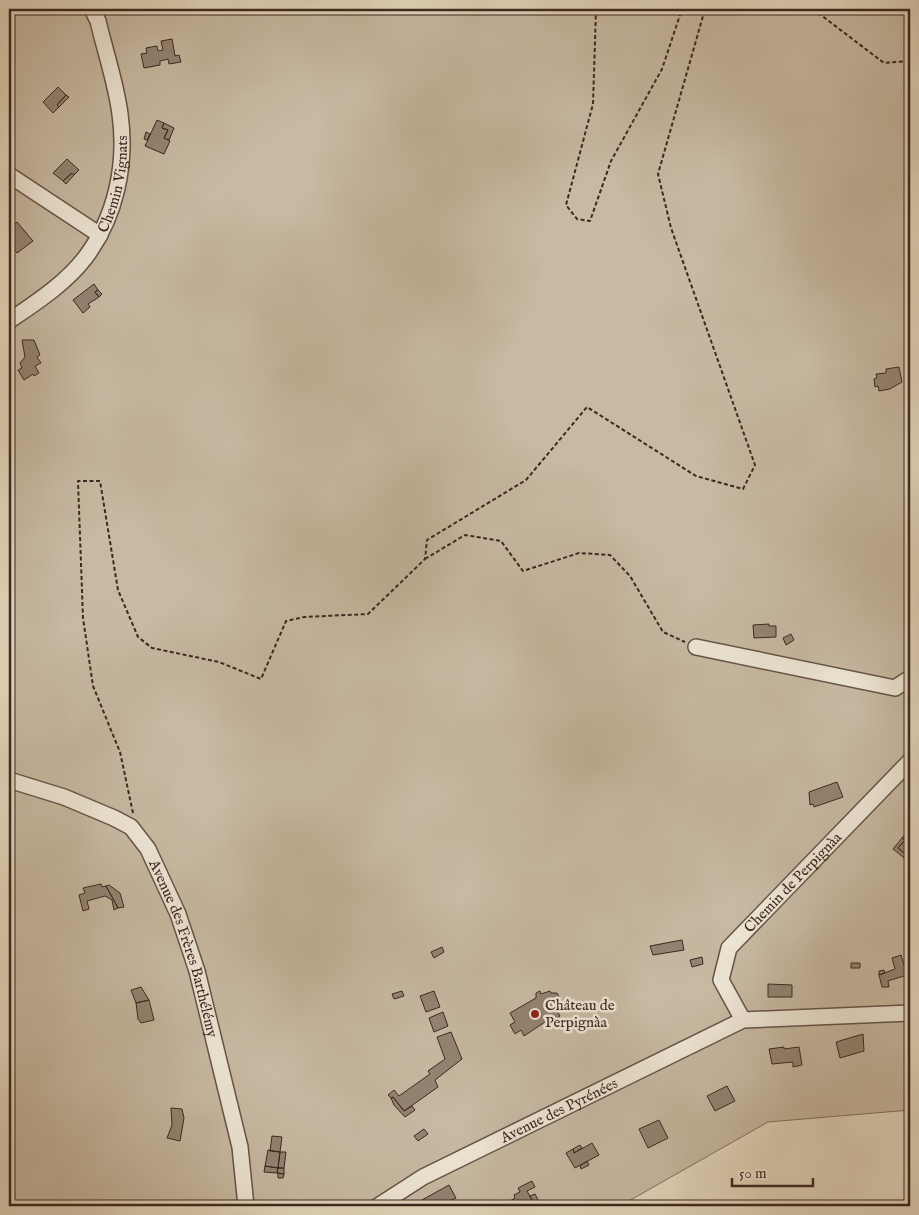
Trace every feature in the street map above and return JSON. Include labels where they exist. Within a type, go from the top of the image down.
[{"type":"street","name":"Chemin Vignats","points":[[9,321],[65,280],[85,259],[110,214],[117,189],[123,146],[120,113],[98,21],[92,9]]},
{"type":"street","points":[[9,175],[100,235]]},
{"type":"street","points":[[696,647],[895,688],[910,678]]},
{"type":"street","name":"Chemin de Perpignàa","points":[[743,1020],[721,980],[729,948],[910,760]]},
{"type":"street","name":"Avenue des Frères Barthélémy","points":[[9,780],[64,797],[131,827],[148,849],[178,914],[190,950],[240,1147],[246,1206]]},
{"type":"street","points":[[743,1020],[910,1014]]},
{"type":"street","name":"Avenue des Pyrénées","points":[[378,1206],[423,1177],[743,1020]]},
{"type":"path","points":[[596,9],[593,104],[566,205],[577,219],[590,220],[611,162],[662,69],[682,9]]},
{"type":"path","points":[[425,559],[427,540],[526,480],[587,407],[696,476],[743,489],[755,465],[671,228],[658,174],[705,9]]},
{"type":"path","points":[[813,9],[884,63],[910,61]]},
{"type":"path","points":[[909,9],[910,14]]},
{"type":"path","points":[[131,827],[134,816],[120,752],[93,686],[83,618],[78,481],[100,481],[118,590],[138,637],[152,648],[219,662],[261,679],[286,621],[304,616],[368,614],[425,559],[465,535],[501,542],[523,571],[579,553],[610,556],[630,576],[663,632],[696,647]]},
{"type":"shaded area","points":[[9,9],[910,9],[910,1110],[768,1122],[620,1206],[9,1206]]},
{"type":"building","points":[[24,9],[44,9],[42,15]]},
{"type":"building","points":[[172,39],[175,56],[179,55],[181,62],[169,64],[168,59],[160,61],[160,65],[144,68],[141,54],[147,53],[146,48],[157,46],[158,51],[163,50],[161,41]]},
{"type":"building","points":[[58,87],[66,95],[53,113],[43,102]]},
{"type":"building","points":[[66,95],[69,97],[59,107],[57,105]]},
{"type":"building","points":[[157,120],[164,123],[162,128],[168,130],[164,138],[170,141],[164,154],[145,146]]},
{"type":"building","points":[[164,123],[174,128],[169,140],[164,138],[168,130],[162,128]]},
{"type":"building","points":[[146,132],[150,134],[147,140],[144,139]]},
{"type":"building","points":[[67,159],[79,170],[63,181],[53,173]]},
{"type":"building","points":[[72,173],[74,175],[66,184],[63,181]]},
{"type":"building","points":[[17,222],[33,241],[17,253],[9,243],[9,229]]},
{"type":"building","points":[[94,284],[98,290],[95,292],[99,297],[88,304],[90,307],[83,313],[73,300]]},
{"type":"building","points":[[98,290],[102,294],[99,297],[95,292]]},
{"type":"building","points":[[22,340],[34,340],[40,355],[37,357],[41,363],[35,366],[39,373],[34,376],[33,374],[24,380],[18,370],[22,368],[20,363],[25,357]]},
{"type":"building","points":[[899,367],[902,382],[890,389],[879,391],[878,386],[875,387],[874,379],[877,378],[876,374],[886,373],[886,369]]},
{"type":"building","points":[[769,624],[769,626],[776,626],[776,637],[754,638],[753,625]]},
{"type":"building","points":[[791,634],[794,640],[786,645],[783,638]]},
{"type":"building","points":[[837,782],[843,797],[814,807],[813,804],[810,805],[809,792]]},
{"type":"building","points":[[910,828],[910,853],[908,856],[898,848],[905,840],[902,838]]},
{"type":"building","points":[[902,838],[905,840],[898,848],[910,858],[908,861],[893,849]]},
{"type":"building","points":[[101,884],[102,887],[106,886],[118,908],[114,910],[112,900],[105,896],[87,901],[89,909],[83,911],[79,895],[85,893],[83,888]]},
{"type":"building","points":[[109,885],[120,893],[124,907],[118,908],[106,886]]},
{"type":"building","points":[[682,940],[684,950],[653,955],[650,946]]},
{"type":"building","points":[[442,947],[444,952],[434,958],[431,952]]},
{"type":"building","points":[[901,955],[907,975],[888,981],[889,987],[882,987],[879,975],[895,969],[892,958]]},
{"type":"building","points":[[702,957],[703,964],[692,967],[690,960]]},
{"type":"building","points":[[851,963],[860,963],[860,968],[851,968]]},
{"type":"building","points":[[884,970],[885,973],[879,975],[879,971]]},
{"type":"building","points":[[768,984],[792,985],[792,997],[768,997]]},
{"type":"building","points":[[141,987],[149,1000],[136,1003],[131,990]]},
{"type":"building","points":[[402,991],[404,996],[394,999],[392,994]]},
{"type":"building","points":[[434,991],[440,1007],[426,1012],[420,996]]},
{"type":"building","name":"Château de Perpignàa","points":[[540,991],[541,994],[550,991],[551,993],[557,993],[559,997],[554,1006],[560,1016],[557,1018],[559,1021],[555,1023],[553,1019],[548,1020],[524,1036],[521,1030],[515,1034],[510,1025],[515,1022],[510,1013],[536,998],[536,993]]},
{"type":"building","points":[[149,1000],[154,1020],[141,1023],[138,1019],[136,1003]]},
{"type":"building","points":[[443,1012],[448,1026],[434,1032],[429,1018]]},
{"type":"building","points":[[451,1032],[462,1059],[435,1080],[438,1087],[404,1111],[393,1097],[391,1098],[388,1095],[394,1090],[399,1096],[430,1074],[428,1071],[445,1059],[437,1037]]},
{"type":"building","points":[[863,1034],[864,1051],[840,1058],[836,1042]]},
{"type":"building","points":[[784,1047],[784,1049],[799,1047],[802,1065],[793,1067],[793,1062],[772,1064],[769,1049]]},
{"type":"building","points":[[727,1086],[735,1101],[715,1111],[707,1096]]},
{"type":"building","points":[[393,1097],[404,1111],[412,1106],[415,1110],[405,1117],[394,1105],[391,1098]]},
{"type":"building","points":[[171,1108],[182,1109],[184,1118],[180,1141],[167,1138],[172,1125]]},
{"type":"building","points":[[659,1120],[668,1138],[648,1148],[639,1129]]},
{"type":"building","points":[[424,1129],[428,1134],[418,1141],[414,1136]]},
{"type":"building","points":[[272,1136],[282,1137],[280,1152],[270,1151]]},
{"type":"building","points":[[592,1143],[599,1155],[575,1168],[566,1153],[573,1149],[574,1153]]},
{"type":"building","points":[[580,1145],[582,1148],[574,1153],[573,1149]]},
{"type":"building","points":[[268,1150],[280,1152],[278,1168],[265,1166]]},
{"type":"building","points":[[280,1152],[286,1152],[284,1168],[278,1168]]},
{"type":"building","points":[[587,1161],[589,1165],[581,1169],[580,1166]]},
{"type":"building","points":[[265,1166],[278,1168],[277,1173],[264,1172]]},
{"type":"building","points":[[278,1168],[284,1168],[284,1174],[277,1173]]},
{"type":"building","points":[[278,1173],[284,1174],[283,1178],[278,1178]]},
{"type":"building","points":[[532,1181],[535,1187],[527,1191],[533,1202],[525,1206],[514,1206],[510,1201],[515,1198],[514,1195],[520,1192],[518,1188]]},
{"type":"building","points":[[449,1185],[456,1198],[439,1206],[426,1206],[422,1200]]},
{"type":"building","points":[[535,1194],[540,1204],[535,1206],[530,1196]]},
{"type":"place","name":"Château de Perpignàa","points":[[535,1014]]}]
